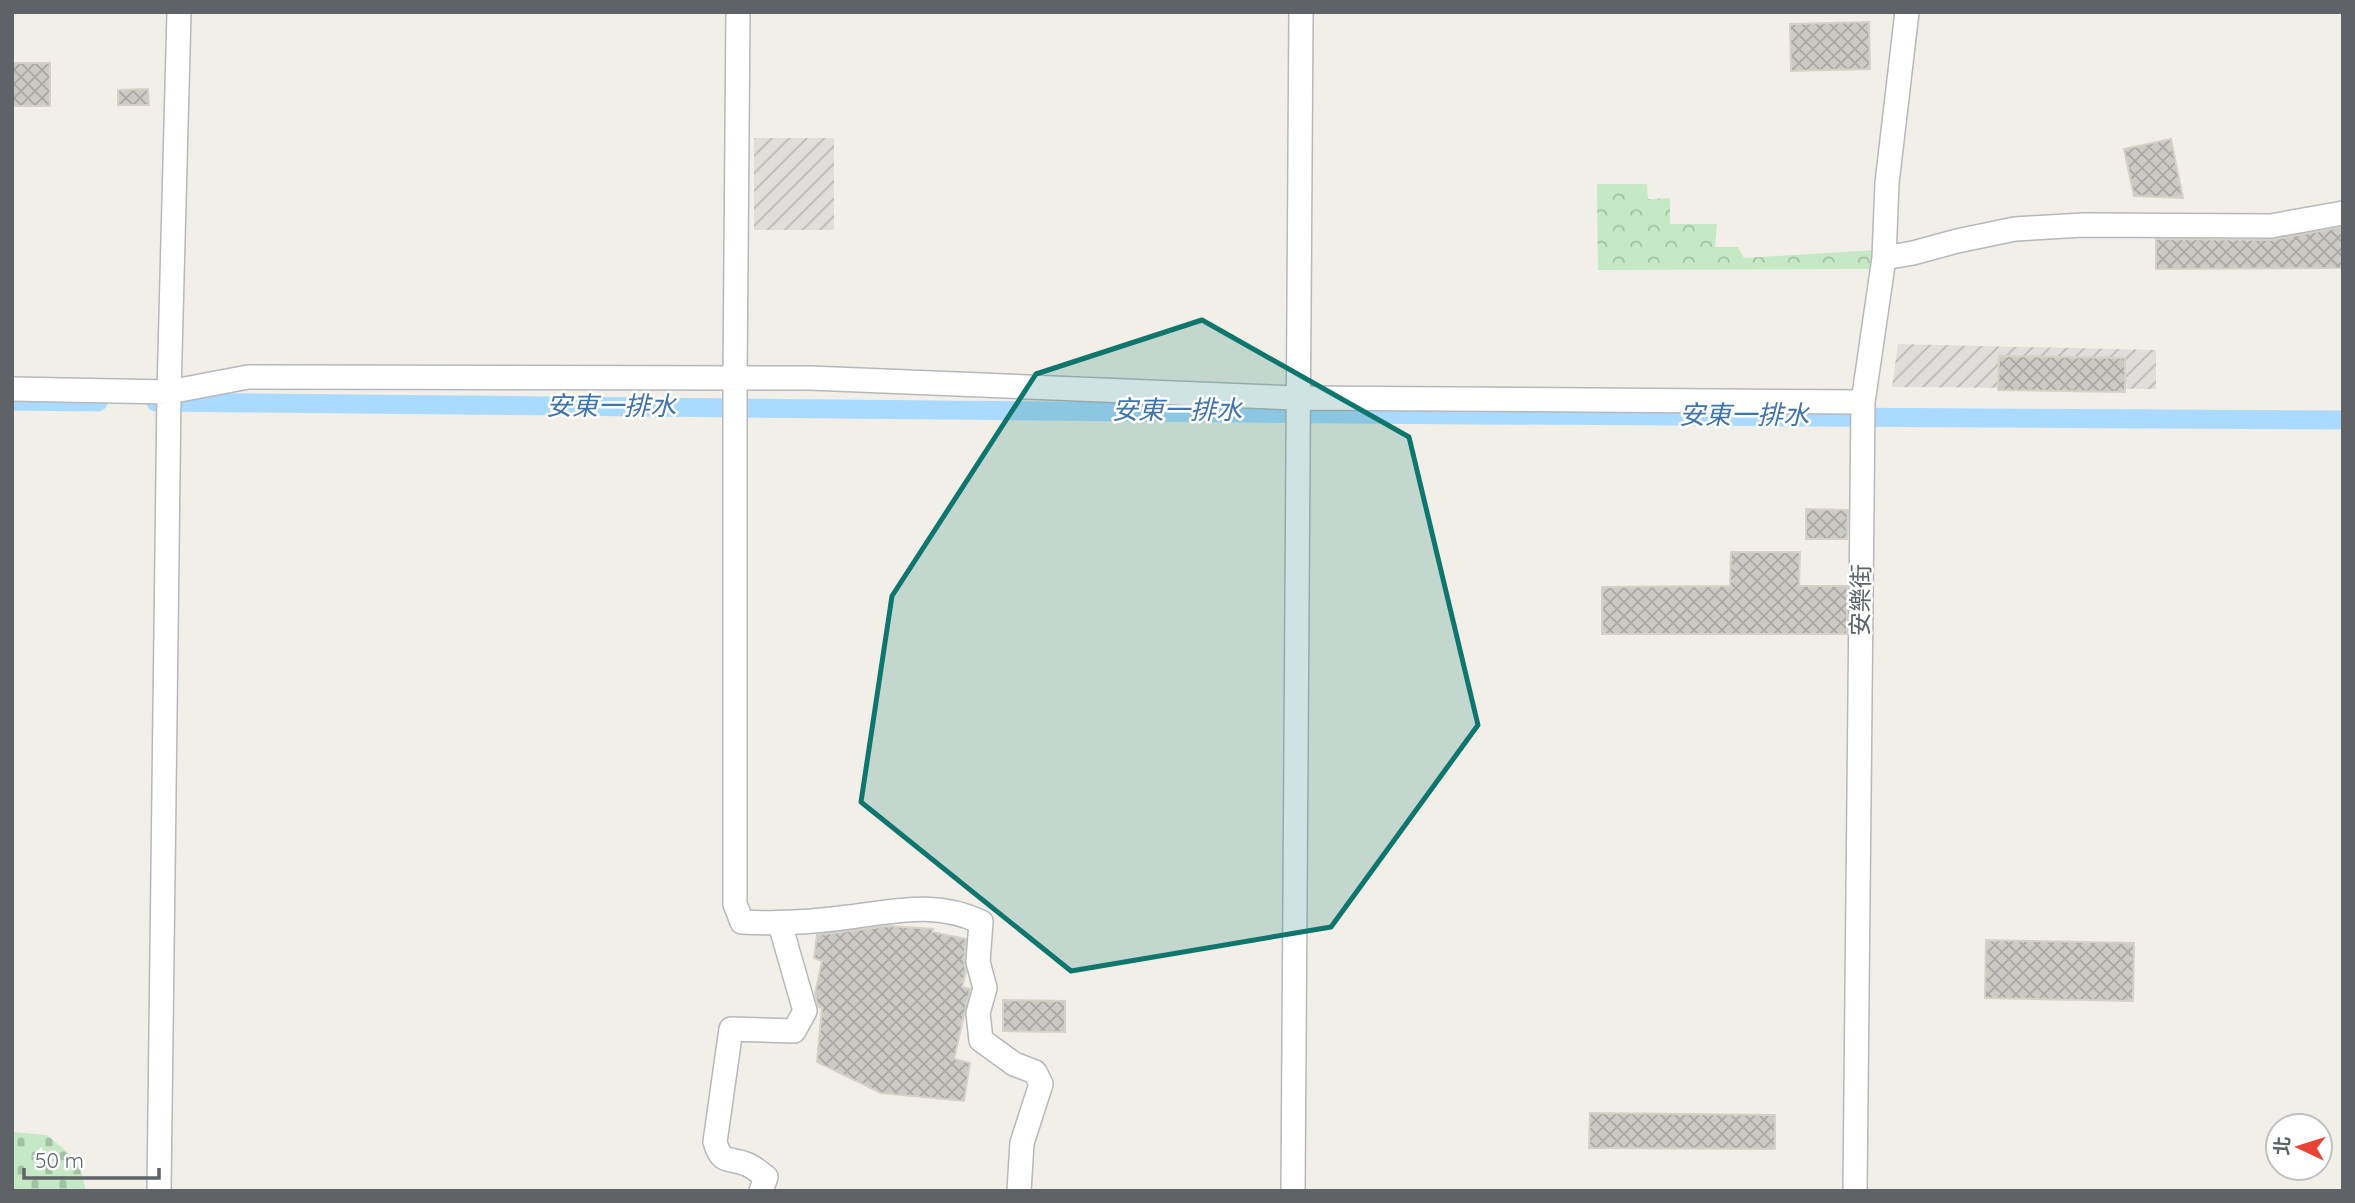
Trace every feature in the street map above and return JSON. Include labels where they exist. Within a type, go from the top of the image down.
[{"type":"street","points":[[159,1191],[169,392],[179,12]]},
{"type":"street","points":[[738,12],[735,904],[742,922],[780,924],[902,908],[959,912],[981,922],[978,962],[985,988],[978,1013],[981,1040],[1014,1063],[1035,1072],[1041,1084],[1022,1143],[1019,1191]]},
{"type":"street","points":[[1293,1191],[1301,12]]},
{"type":"street","name":"安樂街","points":[[1855,1191],[1863,402],[1884,258],[1887,183],[1907,12]]},
{"type":"street","points":[[1884,258],[2015,229],[2083,225],[2271,226],[2343,213]]},
{"type":"street","points":[[12,389],[169,392],[248,377],[810,378],[1297,398],[1863,402]]},
{"type":"street","points":[[761,1191],[766,1177],[748,1164],[727,1161],[719,1154],[715,1142],[731,1029],[794,1031],[804,1011],[780,924]]},
{"type":"highlighted area","points":[[1202,320],[1409,437],[1478,725],[1331,927],[1071,971],[861,802],[892,596],[1036,374]]},
{"type":"shaded area","points":[[754,138],[834,138],[834,230],[754,230]]},
{"type":"shaded area","points":[[1898,344],[2156,350],[2156,389],[1892,387]]},
{"type":"green space","points":[[1597,184],[1647,184],[1648,199],[1670,198],[1670,224],[1717,224],[1715,247],[1738,247],[1744,258],[1876,250],[1873,269],[1598,270]]},
{"type":"green space","points":[[12,1132],[47,1135],[79,1162],[86,1191],[12,1191]]},
{"type":"building","points":[[1869,22],[1870,69],[1791,71],[1790,24]]},
{"type":"building","points":[[12,63],[50,63],[50,106],[12,106]]},
{"type":"building","points":[[148,89],[149,105],[118,105],[118,90]]},
{"type":"building","points":[[2171,139],[2183,198],[2134,196],[2124,149]]},
{"type":"building","points":[[2343,227],[2343,268],[2156,269],[2156,239],[2271,240]]},
{"type":"building","points":[[1999,356],[2125,358],[2125,392],[1998,390]]},
{"type":"building","points":[[1806,509],[1848,510],[1847,539],[1806,539]]},
{"type":"building","points":[[1731,552],[1800,552],[1799,586],[1847,586],[1847,634],[1602,634],[1602,587],[1730,586]]},
{"type":"building","points":[[889,926],[933,929],[932,932],[966,939],[966,971],[962,987],[970,989],[954,1059],[970,1063],[964,1101],[881,1093],[817,1062],[822,1008],[818,1007],[815,994],[822,961],[814,958],[817,935]]},
{"type":"building","points":[[1986,940],[2134,943],[2133,1001],[1985,998]]},
{"type":"building","points":[[1003,1000],[1065,1001],[1065,1032],[1003,1031]]},
{"type":"building","points":[[1590,1113],[1775,1115],[1775,1149],[1589,1148]]},
{"type":"waterway","name":"安東一排水","points":[[12,401],[98,402]]},
{"type":"waterway","name":"安東一排水","points":[[156,402],[1336,414],[2343,420]]}]
